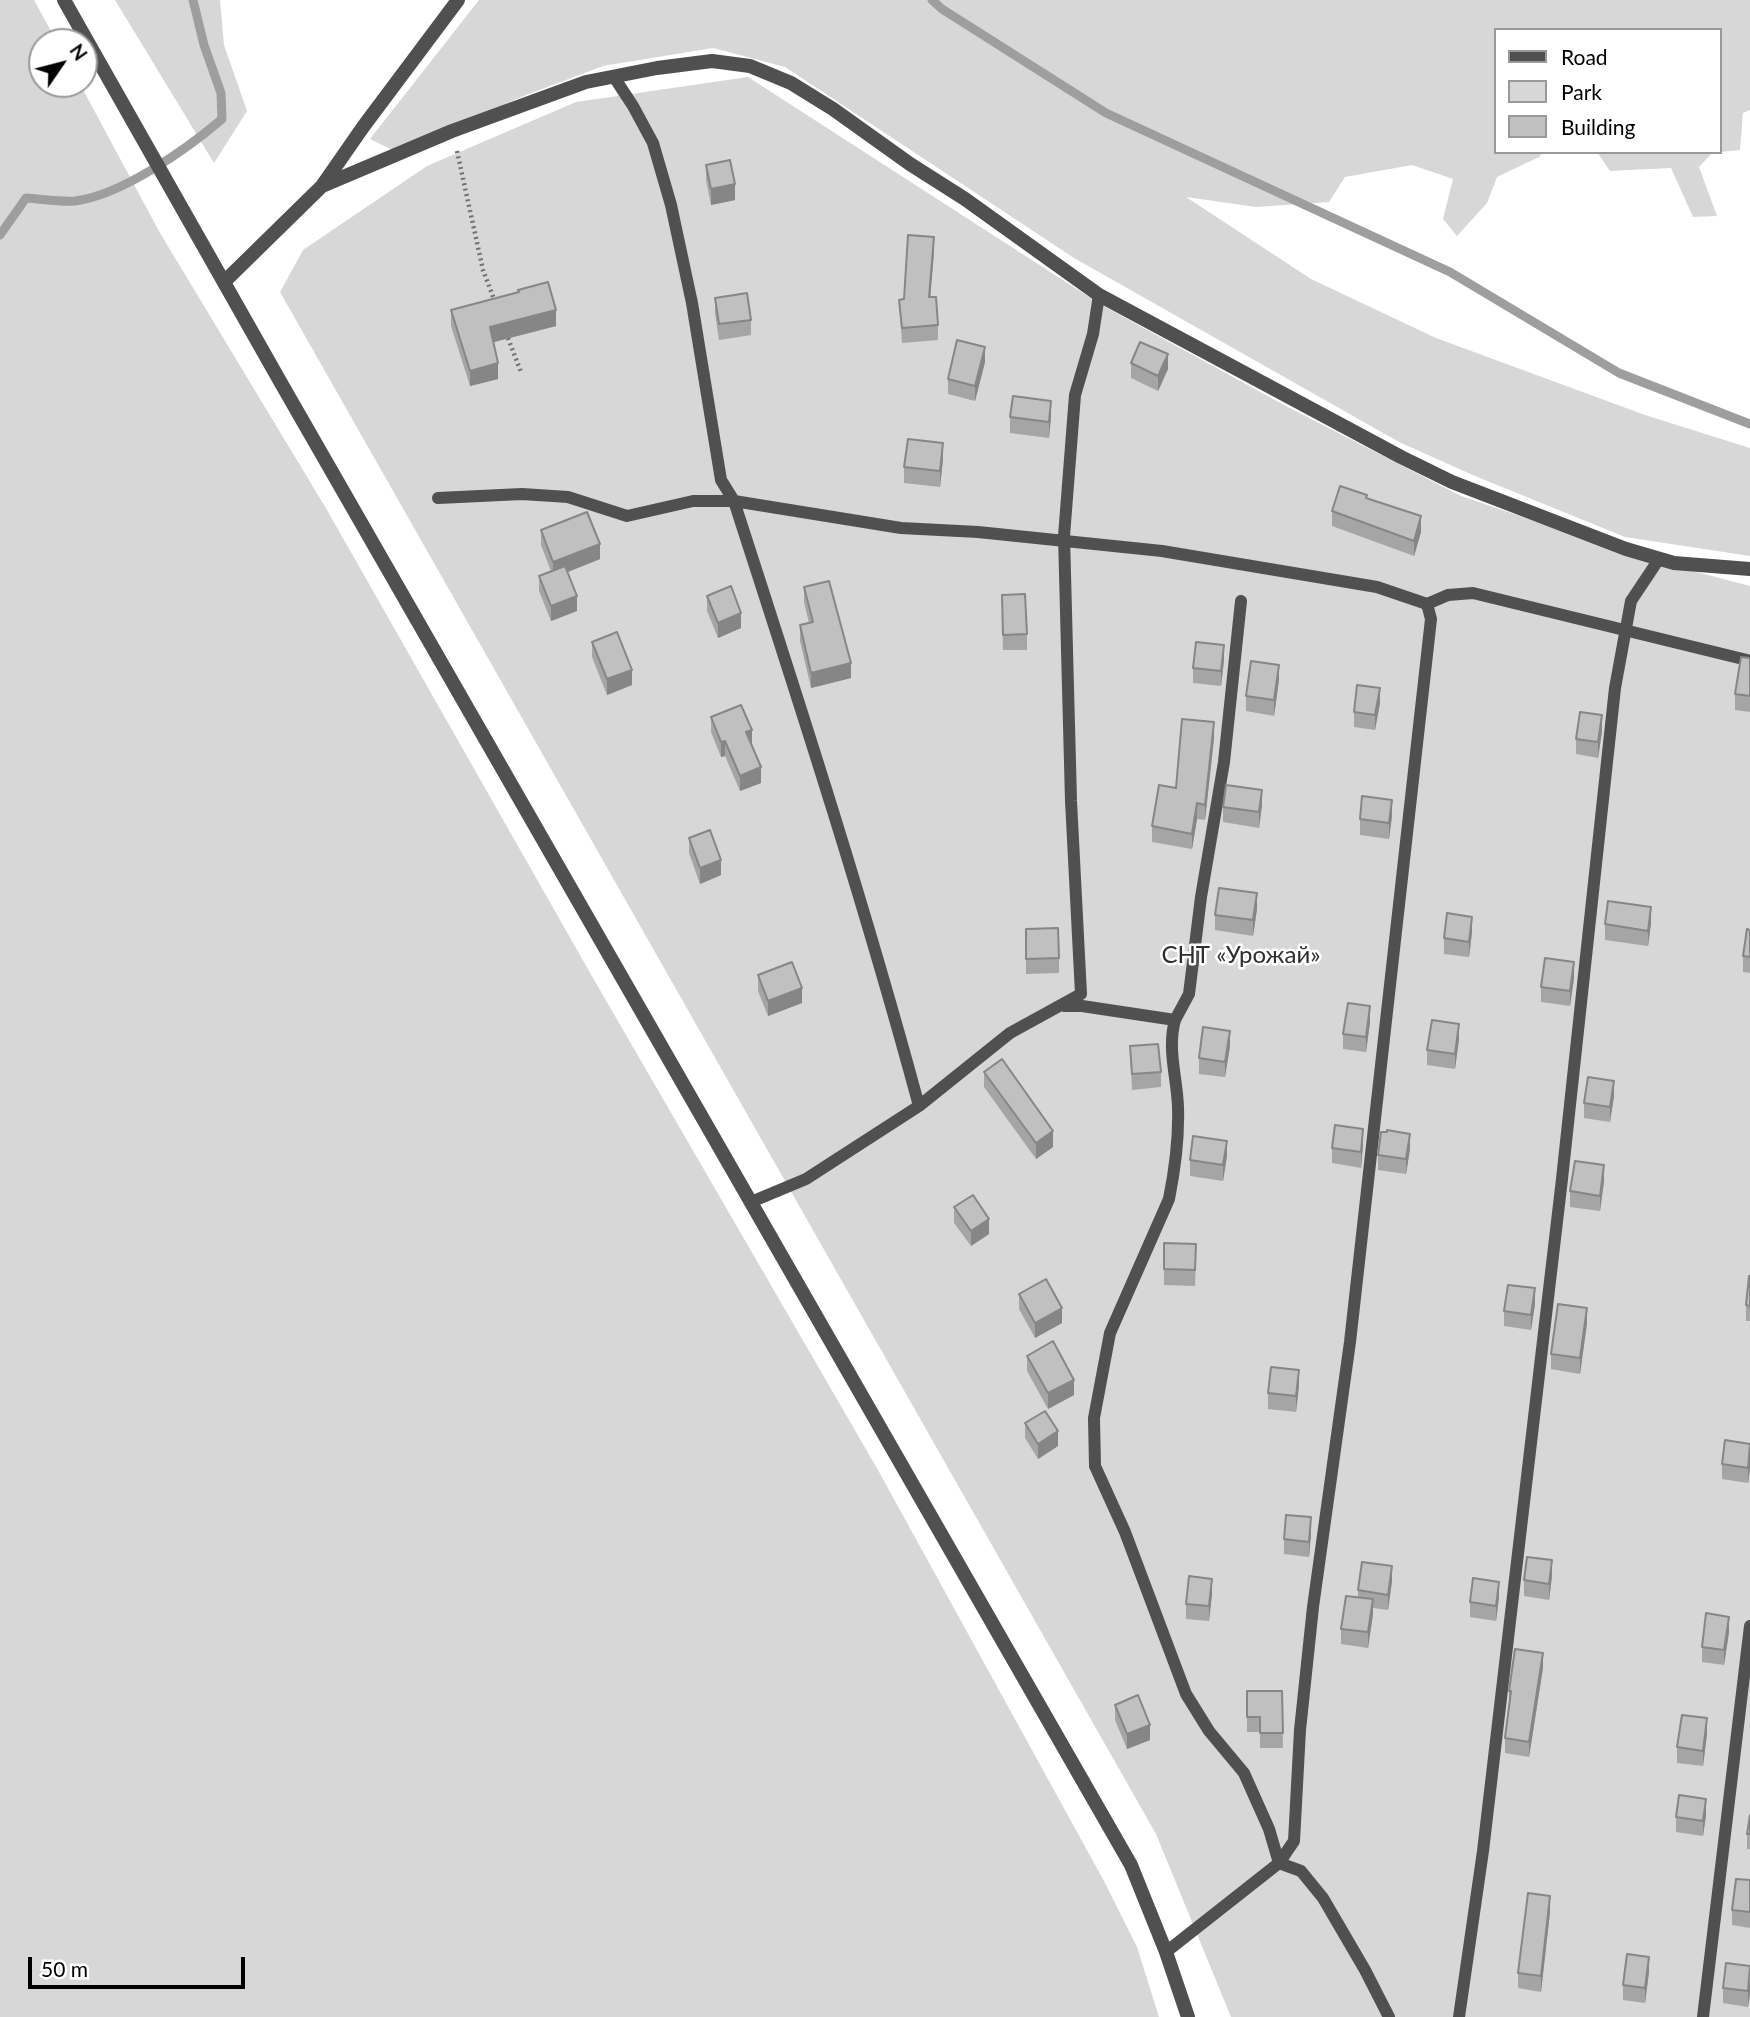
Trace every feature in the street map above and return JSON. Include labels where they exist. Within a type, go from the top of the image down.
[{"type":"street","points":[[64,0],[1130,1865],[1166,1952],[1188,2017]]},
{"type":"street","points":[[223,282],[322,186],[458,0]]},
{"type":"street","points":[[322,186],[452,131],[586,82],[657,68],[712,61],[750,66],[791,83],[833,109],[1099,295],[1401,457],[1452,482],[1626,549],[1674,563],[1750,569]]},
{"type":"lane","points":[[614,76],[653,144],[671,205],[692,303],[721,480],[734,501],[877,952],[919,1107]]},
{"type":"lane","points":[[751,1202],[806,1179],[919,1107],[1010,1033],[1081,994],[1071,801],[1064,542],[1075,394],[1093,334],[1099,295]]},
{"type":"lane","points":[[438,498],[522,494],[568,497],[627,516],[693,502],[734,501],[901,528],[978,532],[1162,551],[1377,587],[1427,604],[1448,595],[1473,593],[1747,660]]},
{"type":"lane","points":[[1459,2017],[1483,1851],[1562,1179],[1615,688],[1631,601],[1659,559]]},
{"type":"lane","points":[[1241,601],[1224,762],[1201,897],[1189,994],[1175,1020],[1170,1039],[1178,1107],[1174,1176],[1169,1199],[1110,1334],[1094,1418],[1095,1466],[1125,1532],[1186,1693],[1209,1731],[1244,1773],[1269,1829],[1279,1863]]},
{"type":"lane","points":[[1166,1952],[1279,1863],[1294,1841],[1300,1730],[1312,1621],[1350,1342],[1391,958],[1420,736],[1431,619],[1427,604]]},
{"type":"lane","points":[[1060,1006],[1082,1006],[1175,1020]]},
{"type":"lane","points":[[1703,2017],[1750,1626]]},
{"type":"lane","points":[[1279,1863],[1301,1871],[1322,1898],[1365,1970],[1389,2017]]},
{"type":"path","points":[[452,131],[483,270],[497,308]]},
{"type":"path","points":[[502,321],[521,372]]},
{"type":"green space","points":[[0,0],[34,0],[49,28],[28,28],[28,98],[88,98],[160,233],[327,510],[593,978],[878,1470],[1104,1881],[1137,1947],[1159,2017],[0,2017]]},
{"type":"green space","points":[[115,0],[220,0],[224,45],[247,111],[214,163]]},
{"type":"green space","points":[[479,0],[1750,0],[1750,110],[1743,113],[1740,150],[1722,152],[1722,28],[1494,28],[1494,154],[1541,154],[1497,177],[1487,203],[1457,236],[1443,219],[1453,179],[1412,165],[1345,177],[1329,202],[1256,207],[1186,197],[1311,279],[1436,338],[1645,415],[1750,448],[1750,556],[1625,537],[1399,442],[1074,258],[785,67],[713,48],[603,66],[521,97],[398,153],[370,139]]},
{"type":"green space","name":"СНТ «Урожай»","points":[[748,77],[1100,304],[1284,405],[1461,496],[1643,558],[1750,586],[1750,2017],[1231,2017],[1156,1834],[280,292],[303,250],[427,166],[576,102]]},
{"type":"green space","points":[[1598,154],[1711,154],[1699,167],[1717,216],[1693,217],[1671,168],[1610,171]]},
{"type":"building","points":[[730,160],[735,184],[711,189],[706,165]]},
{"type":"building","points":[[908,235],[934,237],[929,297],[936,297],[938,325],[902,328],[899,300],[904,299]]},
{"type":"building","points":[[548,282],[556,310],[490,327],[498,363],[470,371],[451,310]]},
{"type":"building","points":[[747,293],[751,320],[719,324],[715,298]]},
{"type":"building","points":[[957,340],[985,347],[975,386],[948,379]]},
{"type":"building","points":[[1140,342],[1168,354],[1158,376],[1131,363]]},
{"type":"building","points":[[1013,396],[1051,401],[1049,422],[1010,417]]},
{"type":"building","points":[[908,439],[943,443],[940,471],[904,467]]},
{"type":"building","points":[[1340,486],[1367,495],[1366,498],[1421,516],[1414,541],[1332,511]]},
{"type":"building","points":[[587,512],[600,544],[553,562],[541,530]]},
{"type":"building","points":[[565,566],[577,596],[551,606],[539,576]]},
{"type":"building","points":[[829,581],[851,663],[811,673],[800,625],[813,622],[804,587]]},
{"type":"building","points":[[731,586],[741,613],[718,623],[707,596]]},
{"type":"building","points":[[1025,594],[1027,634],[1003,635],[1002,595]]},
{"type":"building","points":[[617,632],[632,670],[607,679],[592,642]]},
{"type":"building","points":[[1196,642],[1224,645],[1221,671],[1193,668]]},
{"type":"building","points":[[1741,657],[1750,658],[1750,696],[1735,694]]},
{"type":"building","points":[[1251,661],[1279,665],[1274,700],[1246,696]]},
{"type":"building","points":[[1357,685],[1380,688],[1375,715],[1354,712]]},
{"type":"building","points":[[741,705],[752,730],[746,732],[761,767],[740,776],[711,717]]},
{"type":"building","points":[[1580,712],[1602,715],[1598,742],[1576,739]]},
{"type":"building","points":[[1182,719],[1214,722],[1205,805],[1197,803],[1192,834],[1152,826],[1159,785],[1176,788]]},
{"type":"building","points":[[1226,785],[1262,790],[1259,812],[1223,807]]},
{"type":"building","points":[[1362,796],[1392,800],[1389,823],[1360,819]]},
{"type":"building","points":[[710,830],[721,860],[700,868],[689,838]]},
{"type":"building","points":[[1219,888],[1257,893],[1253,920],[1215,915]]},
{"type":"building","points":[[1608,901],[1651,907],[1648,931],[1605,924]]},
{"type":"building","points":[[1447,913],[1472,917],[1469,942],[1444,938]]},
{"type":"building","points":[[1058,928],[1059,958],[1026,959],[1026,929]]},
{"type":"building","points":[[1747,929],[1750,930],[1750,957],[1743,956]]},
{"type":"building","points":[[1545,958],[1574,962],[1570,991],[1541,987]]},
{"type":"building","points":[[792,962],[802,988],[768,1001],[758,975]]},
{"type":"building","points":[[1348,1003],[1370,1006],[1366,1037],[1343,1034]]},
{"type":"building","points":[[1432,1020],[1459,1024],[1455,1054],[1427,1050]]},
{"type":"building","points":[[1203,1027],[1230,1031],[1225,1062],[1199,1058]]},
{"type":"building","points":[[1158,1044],[1161,1072],[1132,1074],[1130,1046]]},
{"type":"building","points":[[1002,1059],[1053,1131],[1036,1143],[984,1072]]},
{"type":"building","points":[[1588,1077],[1614,1081],[1610,1107],[1584,1103]]},
{"type":"building","points":[[1335,1125],[1363,1129],[1361,1152],[1332,1148]]},
{"type":"building","points":[[1387,1130],[1410,1134],[1406,1159],[1378,1155],[1381,1132]]},
{"type":"building","points":[[1193,1136],[1227,1141],[1223,1165],[1190,1160]]},
{"type":"building","points":[[1575,1161],[1604,1165],[1600,1196],[1570,1191]]},
{"type":"building","points":[[973,1195],[989,1219],[971,1231],[954,1207]]},
{"type":"building","points":[[1164,1243],[1196,1244],[1195,1270],[1164,1269]]},
{"type":"building","points":[[1750,1276],[1750,1306],[1746,1305]]},
{"type":"building","points":[[1046,1279],[1062,1308],[1035,1323],[1019,1294]]},
{"type":"building","points":[[1508,1285],[1535,1288],[1531,1315],[1504,1311]]},
{"type":"building","points":[[1558,1304],[1587,1308],[1580,1358],[1551,1354]]},
{"type":"building","points":[[1053,1341],[1074,1380],[1048,1393],[1027,1356]]},
{"type":"building","points":[[1271,1367],[1299,1370],[1296,1396],[1268,1393]]},
{"type":"building","points":[[1045,1411],[1058,1431],[1038,1444],[1025,1423]]},
{"type":"building","points":[[1725,1440],[1750,1444],[1748,1468],[1722,1464]]},
{"type":"building","points":[[1286,1515],[1311,1517],[1309,1542],[1284,1539]]},
{"type":"building","points":[[1527,1557],[1552,1560],[1549,1584],[1524,1580]]},
{"type":"building","points":[[1362,1562],[1392,1566],[1388,1595],[1358,1590]]},
{"type":"building","points":[[1189,1576],[1212,1579],[1209,1606],[1186,1604]]},
{"type":"building","points":[[1473,1578],[1499,1582],[1496,1606],[1470,1602]]},
{"type":"building","points":[[1346,1596],[1373,1599],[1368,1632],[1341,1629]]},
{"type":"building","points":[[1706,1613],[1729,1617],[1724,1650],[1702,1647]]},
{"type":"building","points":[[1515,1649],[1543,1653],[1529,1742],[1505,1738]]},
{"type":"building","points":[[1247,1691],[1282,1691],[1283,1733],[1260,1733],[1260,1717],[1247,1717]]},
{"type":"building","points":[[1138,1695],[1150,1725],[1127,1734],[1115,1705]]},
{"type":"building","points":[[1682,1715],[1707,1718],[1703,1751],[1677,1747]]},
{"type":"building","points":[[1679,1795],[1706,1799],[1703,1821],[1676,1817]]},
{"type":"building","points":[[1736,1879],[1750,1880],[1750,1912],[1732,1910]]},
{"type":"building","points":[[1528,1893],[1550,1896],[1541,1976],[1518,1973]]},
{"type":"building","points":[[1627,1954],[1649,1957],[1645,1988],[1623,1985]]},
{"type":"building","points":[[1726,1963],[1750,1966],[1748,1991],[1723,1988]]},
{"type":"waterway","points":[[0,235],[26,198],[75,201],[113,190],[172,157],[222,119],[221,93],[204,45],[193,0]]},
{"type":"waterway","points":[[932,0],[942,9],[1106,113],[1450,272],[1619,373],[1750,424]]}]
